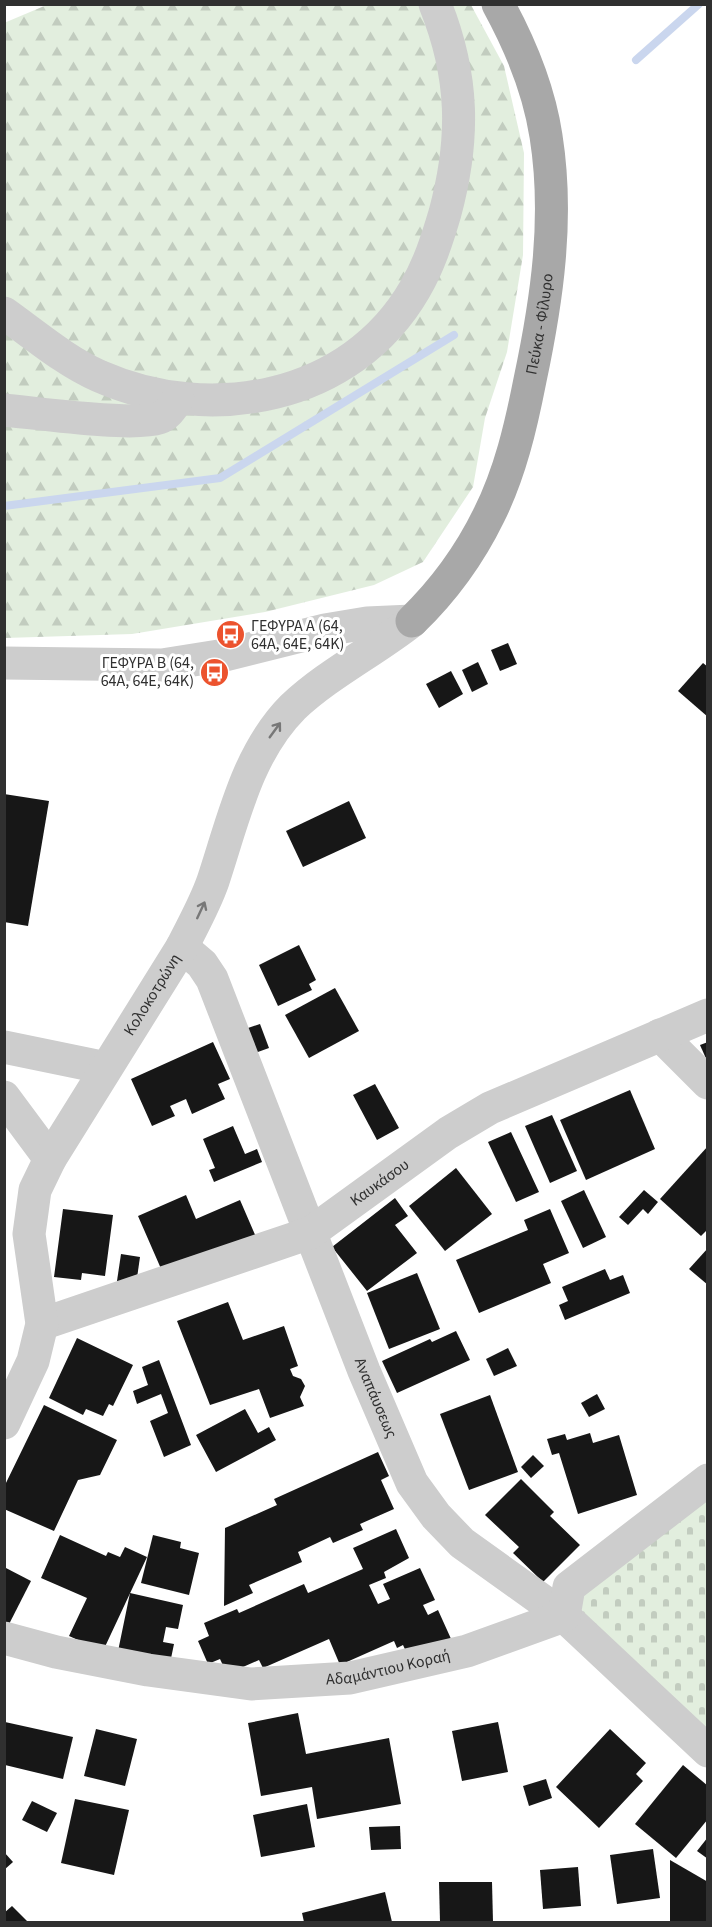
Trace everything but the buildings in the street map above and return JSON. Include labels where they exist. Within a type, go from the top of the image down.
[{"type":"main road","name":"Πεύκα - Φίλυρο","points":[[412,621],[432,600],[475,541],[501,486],[525,406],[547,290],[552,206],[546,134],[531,75],[498,4]]},
{"type":"street","points":[[4,313],[68,360],[99,376],[178,399],[245,400],[275,394],[322,376],[365,349],[382,333],[414,291],[437,243],[449,194],[459,132],[459,94],[455,61],[435,4]]},
{"type":"street","points":[[4,410],[128,421],[152,420],[168,413],[178,399]]},
{"type":"street","points":[[4,663],[162,666],[225,655],[324,630],[367,623],[412,621]]},
{"type":"street","name":"Κολοκοτρώνη","points":[[4,1424],[33,1361],[42,1324],[29,1223],[35,1190],[50,1159],[182,947],[202,909],[233,817],[270,736],[294,707],[314,690],[412,621]]},
{"type":"street","name":"Αναπάυσεως","points":[[182,947],[202,964],[212,979],[310,1233],[412,1483],[436,1516],[462,1543],[564,1616],[708,1751]]},
{"type":"street","name":"Καυκάσου","points":[[42,1324],[310,1233],[472,1118],[708,1015]]},
{"type":"street","points":[[660,1035],[708,1083]]},
{"type":"street","points":[[4,1047],[106,1068]]},
{"type":"street","points":[[4,1097],[50,1159]]},
{"type":"street","points":[[564,1616],[569,1587],[708,1480]]},
{"type":"street","name":"Αδαμάντιου Κοραή","points":[[4,1638],[56,1652],[125,1665],[250,1684],[350,1678],[467,1651],[564,1616]]},
{"type":"green space","points":[[49,4],[471,5],[504,66],[524,153],[523,255],[507,352],[485,418],[473,487],[423,562],[374,585],[265,612],[132,634],[5,638],[4,23]]},
{"type":"green space","points":[[707,1500],[707,1735],[618,1654],[581,1609],[583,1596]]},
{"type":"waterway","points":[[636,60],[699,4]]},
{"type":"waterway","points":[[4,506],[220,478],[454,335]]},
{"type":"place","name":"ΓΕΦΥΡΑ A (64, 64Α, 64Ε, 64Κ)","points":[[230,635]]},
{"type":"place","name":"ΓΕΦΥΡΑ B (64, 64Α, 64Ε, 64Κ)","points":[[215,672]]}]
